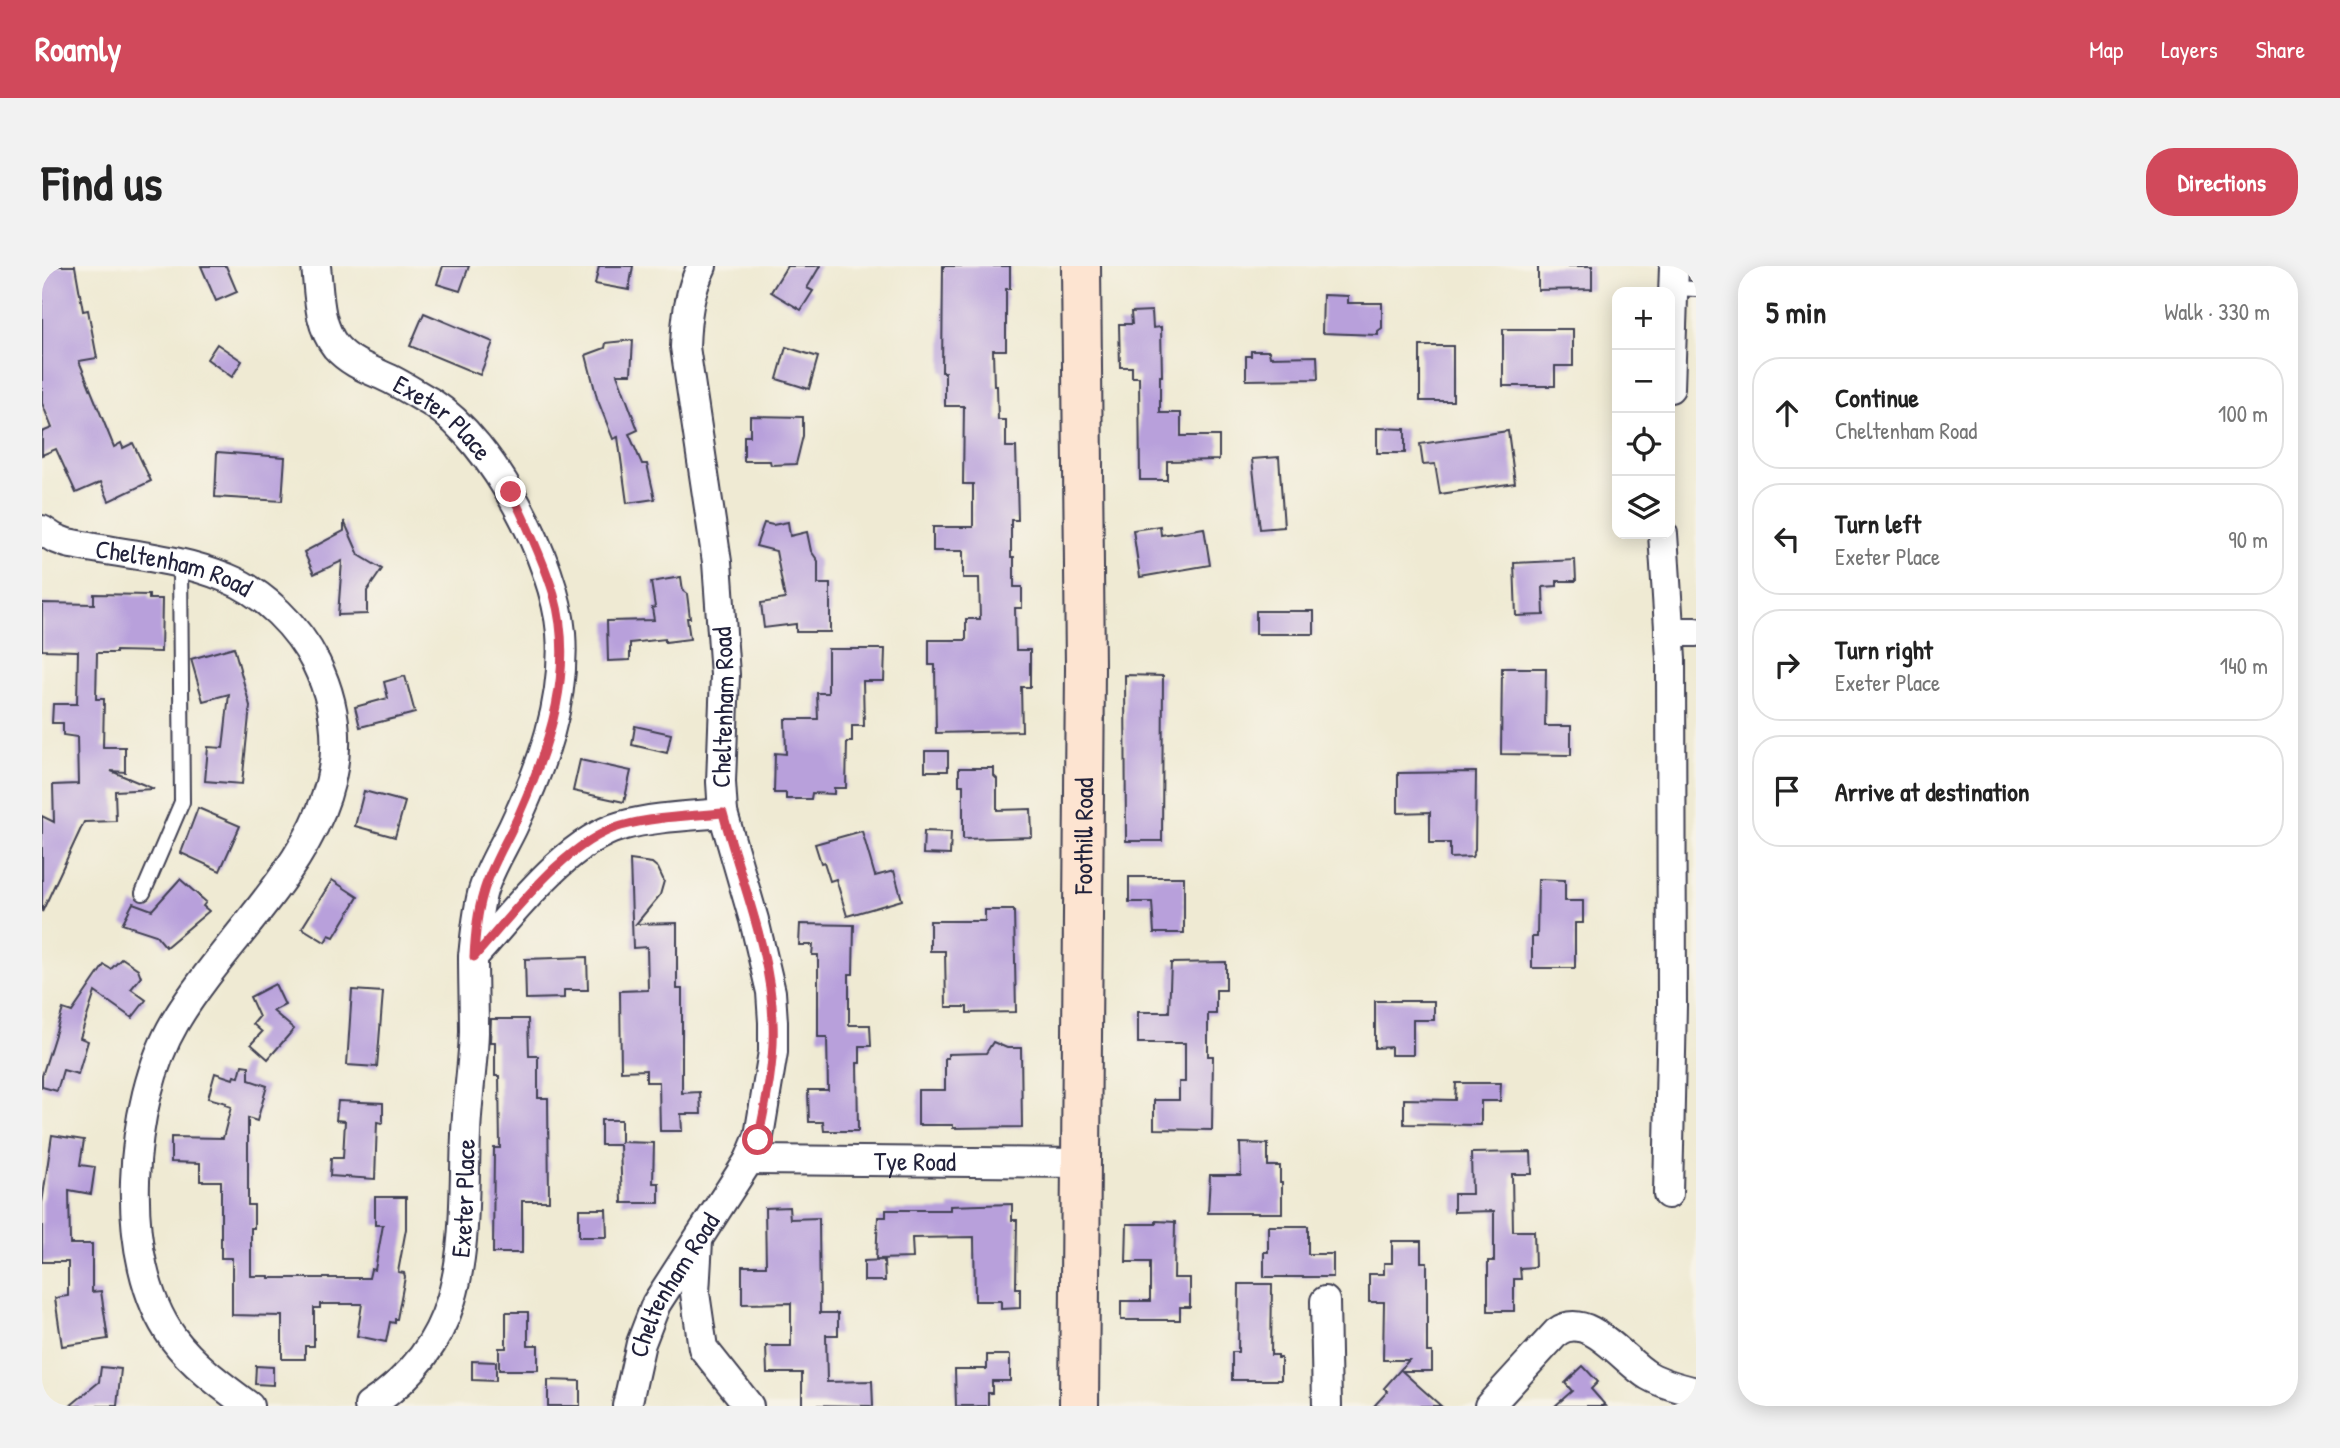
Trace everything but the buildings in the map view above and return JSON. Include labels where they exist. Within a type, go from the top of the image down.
[{"type":"main road","name":"Foothill Road","points":[[1079,1406],[1085,668],[1081,266]]},
{"type":"street","name":"Exeter Place","points":[[316,266],[322,318],[335,346],[359,366],[391,379],[434,404],[460,425],[511,492],[534,541],[554,596],[561,632],[561,669],[554,719],[545,752],[483,892],[474,957],[474,1032],[466,1130],[463,1248],[458,1279],[443,1323],[417,1365],[386,1395],[369,1406]]},
{"type":"street","name":"Cheltenham Road","points":[[627,1406],[641,1343],[656,1304],[749,1160],[759,1136],[773,1052],[771,992],[754,920],[723,813],[721,782],[725,676],[719,587],[685,347],[687,313],[694,282],[702,266]]},
{"type":"street","points":[[1674,350],[1682,281]]},
{"type":"street","name":"Cheltenham Road","points":[[42,530],[67,543],[193,565],[231,579],[265,601],[285,619],[310,652],[329,698],[333,721],[332,770],[320,812],[299,853],[274,892],[175,1022],[158,1059],[146,1096],[138,1142],[135,1176],[137,1226],[143,1264],[155,1302],[172,1336],[187,1354],[249,1406]]},
{"type":"street","points":[[1664,539],[1682,632],[1671,673],[1672,1005],[1668,1194]]},
{"type":"street","points":[[474,957],[560,863],[594,837],[633,823],[723,813]]},
{"type":"street","name":"Tye Road","points":[[749,1160],[1081,1163]]},
{"type":"street","points":[[698,1238],[695,1293],[703,1348],[749,1406]]},
{"type":"street","points":[[1325,1301],[1327,1406]]},
{"type":"street","points":[[1489,1406],[1554,1336],[1564,1327],[1574,1325],[1597,1332],[1651,1377],[1696,1392]]},
{"type":"lane","points":[[143,893],[182,802],[180,563]]},
{"type":"route","points":[[511,492],[534,541],[554,596],[561,632],[561,669],[554,719],[545,752],[483,892],[475,934],[474,957],[560,863],[594,837],[633,823],[723,813],[754,920],[771,992],[773,1052],[758,1140]]}]
